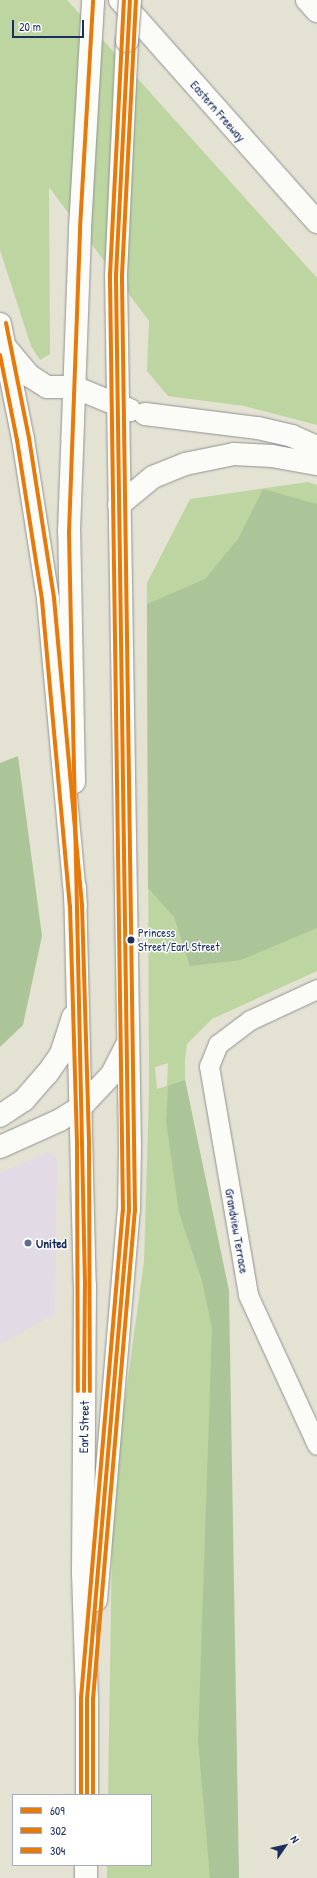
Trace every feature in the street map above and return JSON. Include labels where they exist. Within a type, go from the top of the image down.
[{"type":"main road","points":[[0,1116],[32,1092],[61,1054],[69,1035],[78,999],[69,532],[80,228],[93,0]]},
{"type":"main road","name":"Eastern Freeway","points":[[120,0],[317,222]]},
{"type":"main road","name":"Earl Street","points":[[87,1699],[110,1410],[126,1258],[130,1146],[127,1046],[116,275],[130,0]]},
{"type":"main road","points":[[307,0],[317,11]]},
{"type":"main road","points":[[0,324],[6,348],[48,599],[76,906]]},
{"type":"main road","points":[[6,348],[30,376],[47,386],[74,387],[118,407],[145,414],[258,428],[292,436],[317,447]]},
{"type":"main road","points":[[119,505],[153,477],[185,464],[234,454],[272,456],[317,464]]},
{"type":"main road","name":"Earl Street","points":[[78,999],[85,1285],[83,1573],[87,1699],[87,1794]]},
{"type":"main road","points":[[0,1147],[60,1120],[81,1107],[112,1074],[127,1046]]},
{"type":"main road","points":[[86,1866],[86,1878]]},
{"type":"street","name":"Grandview Terrace","points":[[317,989],[250,1020],[218,1044],[209,1066],[248,1295],[317,1446]]},
{"type":"shaded area","name":"United","points":[[47,1152],[57,1158],[55,1314],[0,1344],[0,1173]]},
{"type":"green space","points":[[0,0],[67,0],[317,278],[317,425],[244,406],[168,396],[147,371],[149,321],[49,187],[50,354],[40,360],[31,346],[0,250]]},
{"type":"green space","points":[[308,482],[317,485],[317,971],[212,1019],[187,1044],[185,1059],[185,1080],[229,1291],[227,1878],[107,1878],[107,1866],[152,1866],[152,1794],[108,1794],[113,1486],[144,1262],[149,1092],[147,583],[190,499]],"holes":[[[168,1063],[167,1086],[157,1089],[155,1067]]]},
{"type":"green space","points":[[263,489],[317,504],[317,928],[241,960],[190,966],[174,917],[148,888],[147,604],[205,579],[238,539]]},
{"type":"green space","points":[[18,756],[42,936],[23,1025],[0,1047],[0,763]]},
{"type":"green space","points":[[185,1080],[229,1291],[239,1878],[210,1878],[198,1741],[212,1328],[202,1281],[179,1213],[166,1121],[168,1086]]},
{"type":"transit line","name":"609","points":[[84,1391],[85,1285],[69,532],[80,228],[93,0]]},
{"type":"transit line","name":"304","points":[[81,1794],[81,1698],[123,1211],[110,275],[124,0]]},
{"type":"transit line","name":"609","points":[[87,1794],[87,1699],[129,1211],[116,275],[130,0]]},
{"type":"transit line","name":"302","points":[[93,1794],[93,1699],[135,1211],[122,275],[136,0]]},
{"type":"transit line","name":"304","points":[[6,323],[29,438],[54,598],[82,905],[89,1146],[90,1391]]},
{"type":"transit line","name":"302","points":[[0,355],[17,440],[42,600],[70,906],[77,1146],[78,1391]]},
{"type":"place","name":"Princess Street/Earl Street","points":[[131,940]]},
{"type":"place","name":"United","points":[[28,1243]]}]
